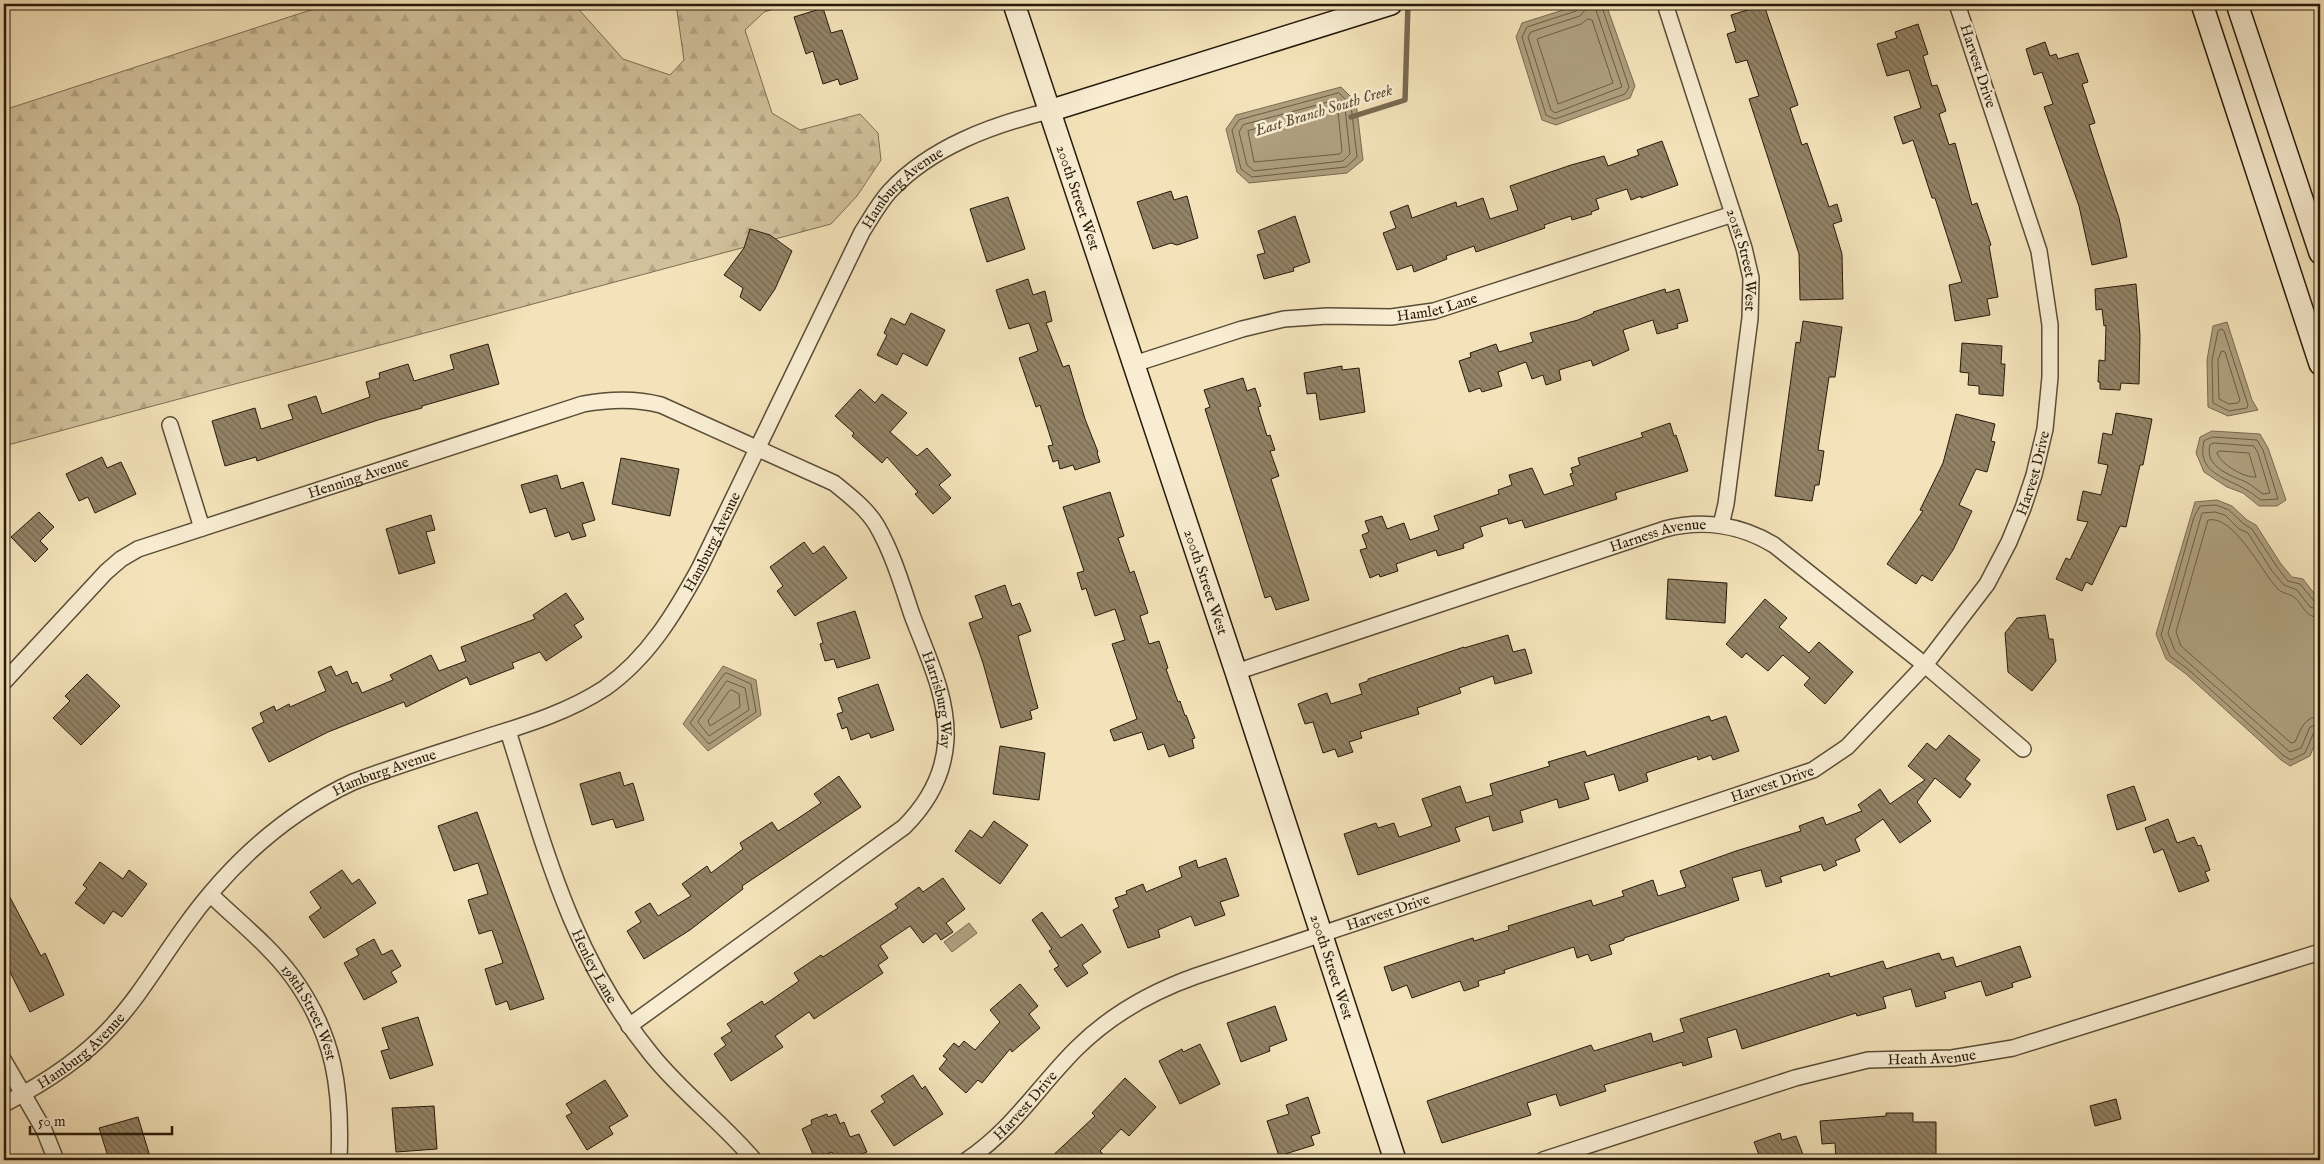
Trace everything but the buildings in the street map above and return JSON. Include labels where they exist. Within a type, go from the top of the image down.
[{"type":"street","name":"200th Street West","points":[[1014,4],[1236,672],[1395,1160]]},
{"type":"street","name":"Hamburg Avenue","points":[[4,1104],[73,1062],[110,1029],[146,984],[196,911],[231,871],[271,832],[328,793],[382,772],[551,715],[605,687],[658,636],[676,612],[700,567],[862,232],[889,191],[920,165],[948,148],[1005,124],[1392,4]]},
{"type":"street","name":"201st Street West","points":[[1665,4],[1748,263],[1752,289],[1726,504],[1721,525]]},
{"type":"street","name":"Harvest Drive","points":[[967,1160],[1011,1124],[1077,1048],[1100,1028],[1132,1005],[1174,984],[1813,770],[1848,747],[1925,665],[1987,584],[2009,542],[2034,475],[2045,429],[2050,377],[2050,324],[2038,251],[1957,4]]},
{"type":"street","points":[[2202,4],[2320,364]]},
{"type":"street","points":[[2236,4],[2320,253]]},
{"type":"street","name":"Hamlet Lane","points":[[1134,364],[1242,329],[1284,319],[1327,316],[1391,317],[1434,311],[1733,214]]},
{"type":"street","name":"Henning Avenue","points":[[4,682],[121,558],[138,549],[583,404],[606,400],[645,400],[661,405],[758,450]]},
{"type":"street","points":[[170,425],[202,528]]},
{"type":"street","name":"Harrisburg Way","points":[[629,1026],[904,827],[926,802],[940,772],[944,756],[946,723],[940,691],[892,557],[876,525],[859,503],[834,483],[758,450]]},
{"type":"street","name":"Harness Avenue","points":[[1236,672],[1665,529],[1686,524],[1721,525],[1757,534],[1774,545],[1925,665],[2023,749]]},
{"type":"street","name":"Henley Lane","points":[[508,731],[555,884],[597,976],[629,1026],[668,1075],[740,1144],[754,1160]]},
{"type":"street","name":"198th Street West","points":[[212,894],[291,975],[309,1003],[324,1035],[335,1068],[340,1103],[339,1160]]},
{"type":"street","name":"Heath Avenue","points":[[1544,1160],[1795,1078],[1868,1060],[1952,1058],[2013,1048],[2320,952]]},
{"type":"street","points":[[4,1061],[44,1130],[56,1160]]},
{"type":"green space","points":[[329,4],[574,4],[623,59],[670,75],[684,60],[676,4],[791,4],[764,12],[745,30],[772,113],[800,130],[860,114],[878,133],[881,160],[857,196],[831,224],[4,446],[4,110]]},
{"type":"water","points":[[1582,4],[1602,4],[1607,7],[1635,86],[1630,98],[1556,125],[1542,120],[1516,37],[1522,23]]},
{"type":"water","points":[[1341,87],[1356,102],[1363,160],[1347,173],[1249,183],[1237,172],[1226,129],[1236,115]]},
{"type":"water","points":[[2227,322],[2252,400],[2258,410],[2228,416],[2208,407],[2207,360],[2213,326]]},
{"type":"water","points":[[2212,431],[2260,434],[2268,448],[2286,500],[2277,506],[2259,506],[2243,493],[2227,487],[2204,472],[2196,453],[2200,437]]},
{"type":"water","points":[[2217,500],[2232,506],[2247,520],[2256,525],[2281,564],[2292,577],[2303,579],[2317,597],[2320,607],[2320,721],[2318,736],[2310,756],[2290,766],[2186,674],[2166,659],[2156,634],[2195,502]]},
{"type":"water","points":[[723,666],[756,680],[761,715],[708,751],[683,724]]},
{"type":"water","points":[[969,923],[977,933],[952,952],[944,942]]},
{"type":"waterway","name":"East Branch South Creek","points":[[1351,117],[1405,100],[1408,4]]}]
